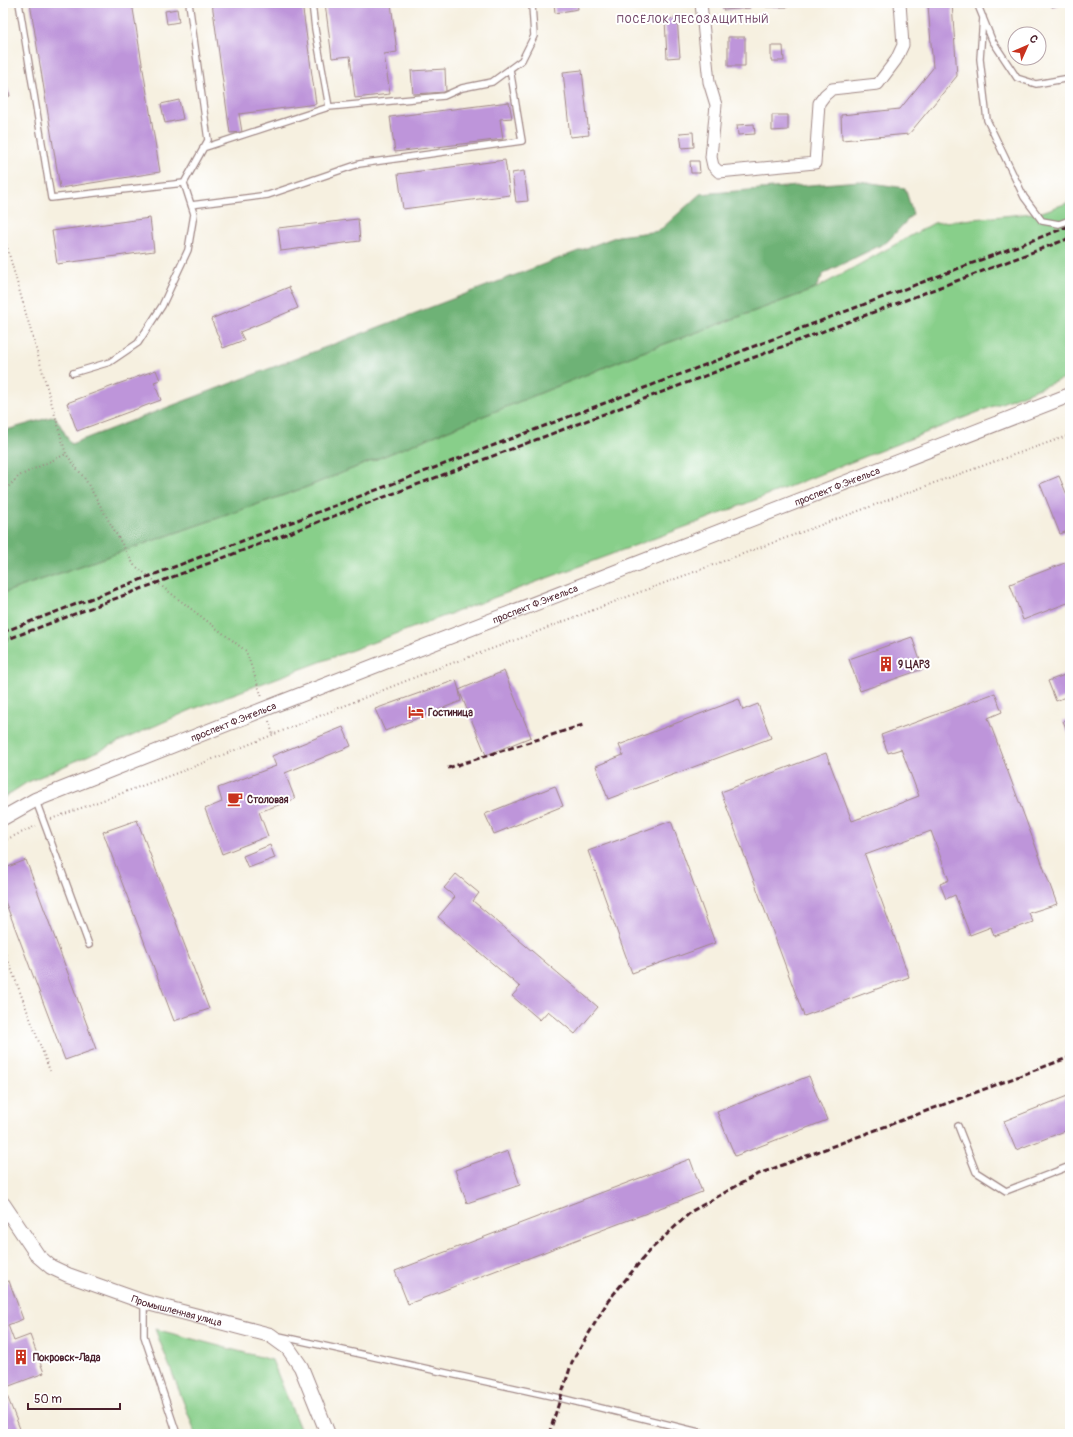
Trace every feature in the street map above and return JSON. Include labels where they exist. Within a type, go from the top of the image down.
[{"type":"street","points":[[701,3],[709,82],[716,105],[711,157],[714,166],[719,172],[815,163],[819,103],[832,89],[878,84],[896,60],[903,44],[900,3]]},
{"type":"street","name":"проспект Ф.Энгельса","points":[[3,818],[35,800],[266,708],[1070,394]]},
{"type":"street","name":"Промышленная улица","points":[[3,1204],[38,1256],[51,1267],[68,1275],[144,1302],[270,1334],[288,1348],[301,1367],[328,1434]]},
{"type":"lane","points":[[19,3],[51,198],[184,184]]},
{"type":"lane","points":[[73,373],[110,362],[138,343],[162,306],[188,250],[194,214],[184,184],[208,140],[189,3]]},
{"type":"lane","points":[[312,3],[315,29],[329,107]]},
{"type":"lane","points":[[203,148],[329,107],[444,96],[462,88],[492,82],[522,60],[534,36],[531,3]]},
{"type":"lane","points":[[978,3],[992,40],[1017,78],[1036,84],[1070,78]]},
{"type":"lane","points":[[983,17],[980,59],[987,120],[1024,197],[1042,221],[1059,224],[1070,220]]},
{"type":"lane","points":[[191,205],[268,195],[359,164],[522,141],[510,69]]},
{"type":"lane","points":[[35,800],[89,945]]},
{"type":"lane","points":[[958,1126],[976,1172],[1006,1191],[1070,1166]]},
{"type":"lane","points":[[144,1302],[144,1336],[177,1434]]},
{"type":"lane","points":[[270,1334],[560,1398],[707,1434]]},
{"type":"path","points":[[3,233],[66,454],[85,479],[134,565],[246,651],[266,708],[273,734]]},
{"type":"path","points":[[3,841],[44,822],[188,769],[433,670],[962,473],[1070,435]]},
{"type":"path","points":[[3,492],[19,476],[66,454]]},
{"type":"path","points":[[3,947],[50,1071]]},
{"type":"green space","points":[[859,181],[905,188],[913,214],[887,242],[824,273],[815,289],[640,353],[307,487],[3,593],[3,431],[55,416],[71,444],[618,236],[659,231],[700,194]]},
{"type":"green space","points":[[1070,202],[1070,376],[704,520],[193,709],[26,783],[3,798],[3,593],[307,487],[640,353],[815,289],[934,223],[1042,212]]},
{"type":"green space","points":[[155,1329],[272,1360],[302,1434],[196,1434]]},
{"type":"building","points":[[30,3],[132,3],[160,172],[60,188]]},
{"type":"building","points":[[212,3],[302,3],[316,104],[239,114],[242,132],[230,133]]},
{"type":"building","points":[[325,3],[391,3],[397,52],[384,54],[390,94],[355,98],[350,56],[332,58]]},
{"type":"building","points":[[554,3],[577,3],[578,9],[555,13]]},
{"type":"building","points":[[723,3],[749,3],[750,8],[723,10]]},
{"type":"building","points":[[766,3],[787,3],[787,7],[766,7]]},
{"type":"building","points":[[923,3],[952,3],[957,76],[909,134],[842,140],[841,115],[900,109],[933,68],[928,5],[923,5]]},
{"type":"building","points":[[1051,3],[1063,3],[1052,7]]},
{"type":"building","points":[[177,9],[179,22],[167,24],[165,11]]},
{"type":"building","points":[[677,18],[680,57],[667,58],[665,19]]},
{"type":"building","points":[[728,37],[745,37],[745,66],[728,66]]},
{"type":"building","points":[[771,46],[783,46],[784,61],[771,61]]},
{"type":"building","points":[[445,69],[446,92],[413,94],[411,71]]},
{"type":"building","points":[[582,70],[589,135],[570,137],[563,72]]},
{"type":"building","points":[[3,71],[10,96],[3,98]]},
{"type":"building","points":[[179,100],[183,119],[165,123],[161,104]]},
{"type":"building","points":[[509,102],[512,118],[500,119],[503,139],[395,152],[390,117]]},
{"type":"building","points":[[772,115],[788,115],[788,130],[772,131]]},
{"type":"building","points":[[754,124],[755,134],[738,135],[737,125]]},
{"type":"building","points":[[693,132],[694,147],[682,148],[680,133]]},
{"type":"building","points":[[505,160],[510,195],[403,209],[398,174]]},
{"type":"building","points":[[690,161],[699,161],[700,173],[691,173]]},
{"type":"building","points":[[524,171],[528,201],[516,202],[512,173]]},
{"type":"building","points":[[150,218],[154,251],[57,264],[52,231]]},
{"type":"building","points":[[358,219],[360,241],[281,251],[278,228]]},
{"type":"building","points":[[289,287],[298,308],[240,332],[244,340],[223,348],[211,319]]},
{"type":"building","points":[[156,370],[160,380],[154,382],[161,400],[77,431],[67,403]]},
{"type":"building","points":[[1059,476],[1070,502],[1070,530],[1060,534],[1040,484]]},
{"type":"building","points":[[1070,561],[1070,602],[1023,620],[1010,584]]},
{"type":"building","name":"9 ЦАРЗ","points":[[912,637],[923,669],[860,691],[849,659]]},
{"type":"building","points":[[504,671],[531,737],[486,755],[459,690]]},
{"type":"building","points":[[1070,673],[1070,695],[1056,701],[1048,681]]},
{"type":"building","points":[[456,680],[461,701],[385,731],[375,709]]},
{"type":"building","points":[[995,693],[1002,712],[988,718],[1057,904],[1029,913],[1033,922],[994,936],[991,927],[970,935],[955,895],[946,899],[940,884],[949,880],[931,831],[865,855],[909,977],[804,1016],[721,792],[826,753],[852,821],[880,811],[919,796],[901,749],[888,753],[881,735]]},
{"type":"building","points":[[739,699],[743,710],[758,704],[771,738],[608,799],[596,766],[623,755],[619,745]]},
{"type":"building","points":[[1070,718],[1070,738],[1063,721]]},
{"type":"building","points":[[343,727],[351,746],[285,773],[295,799],[259,812],[268,836],[222,854],[205,809],[222,802],[218,788],[276,766],[272,756]]},
{"type":"building","points":[[555,786],[563,806],[494,834],[485,814]]},
{"type":"building","points":[[137,820],[209,1009],[174,1021],[103,832]]},
{"type":"building","points":[[671,821],[715,943],[632,973],[588,851]]},
{"type":"building","points":[[270,845],[275,858],[248,868],[243,856]]},
{"type":"building","points":[[26,860],[96,1049],[65,1060],[3,896],[3,869]]},
{"type":"building","points":[[456,874],[479,893],[473,901],[598,1007],[575,1034],[548,1011],[540,1020],[512,996],[520,987],[438,917],[455,897],[444,888]]},
{"type":"building","points":[[809,1076],[827,1120],[735,1156],[717,1112]]},
{"type":"building","points":[[1070,1095],[1070,1129],[1016,1150],[1004,1121]]},
{"type":"building","points":[[508,1151],[520,1185],[467,1203],[455,1170]]},
{"type":"building","points":[[690,1159],[702,1192],[408,1304],[395,1271]]},
{"type":"building","name":"Покровск-Лада","points":[[9,1281],[23,1319],[8,1325],[14,1341],[30,1335],[44,1373],[4,1388],[22,1434],[3,1434],[3,1283]]},
{"type":"railway","points":[[3,632],[1070,226]]},
{"type":"railway","points":[[3,641],[1070,238]]},
{"type":"railway","points":[[448,768],[583,725]]},
{"type":"railway","points":[[549,1434],[572,1362],[608,1301],[649,1251],[692,1211],[756,1175],[1070,1057]]},
{"type":"place","name":"9 ЦАРЗ","points":[[886,664]]},
{"type":"place","name":"Гостиница","points":[[416,712]]},
{"type":"place","name":"Столовая","points":[[235,799]]},
{"type":"place","name":"Покровск-Лада","points":[[21,1357]]},
{"type":"district","name":"ПОСЁЛОК ЛЕСОЗАЩИТНЫЙ","points":[[693,19]]}]
